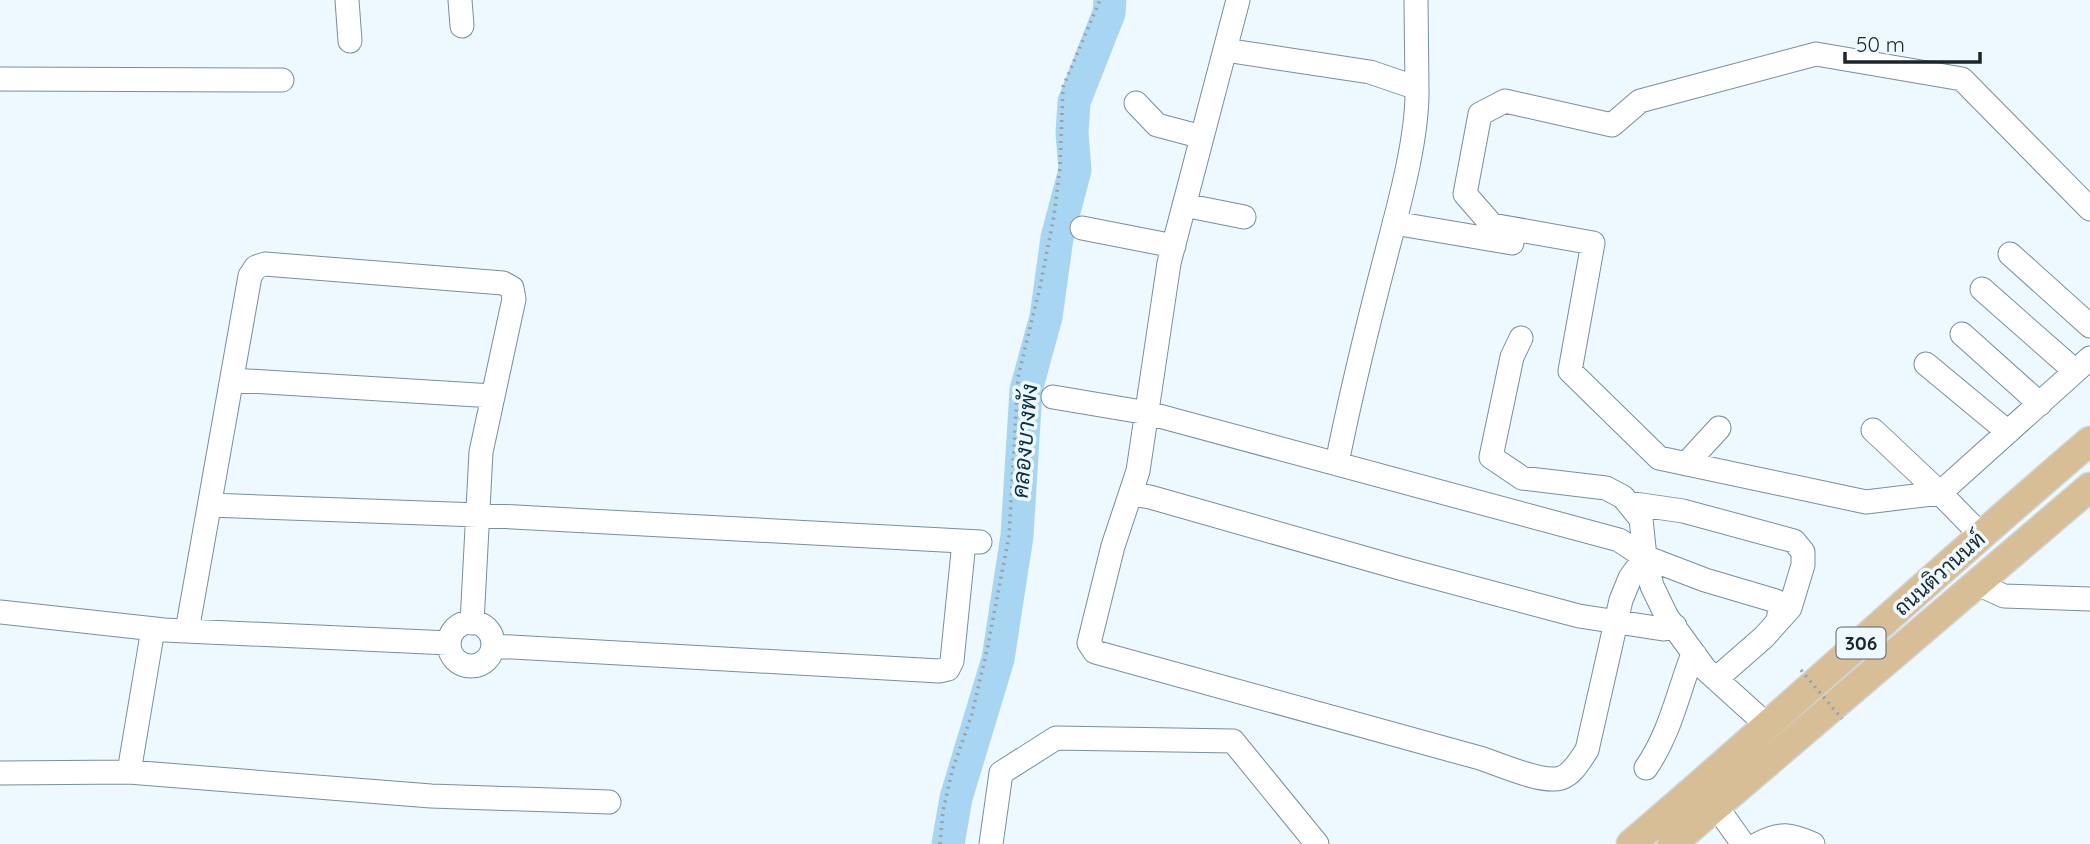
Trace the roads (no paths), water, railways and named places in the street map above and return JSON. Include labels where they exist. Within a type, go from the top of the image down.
[{"type":"main road","name":"ถนนติวานนท์","points":[[1672,844],[1716,806],[1766,740],[1981,535],[2090,441]]},
{"type":"main road","name":"ถนนติวานนท์","points":[[1631,844],[1766,740],[1978,584],[2090,487]]},
{"type":"street","points":[[347,0],[350,41]]},
{"type":"street","points":[[460,0],[462,26]]},
{"type":"street","points":[[1238,0],[1169,262],[1138,471],[1113,546],[1089,643],[1095,652],[1480,758],[1542,778],[1561,778],[1574,769],[1587,750],[1614,621],[1630,578],[1645,557]]},
{"type":"street","points":[[1337,463],[1356,367],[1394,223],[1418,109],[1416,0]]},
{"type":"street","points":[[1225,50],[1370,72],[1417,88]]},
{"type":"street","points":[[1982,289],[2083,365],[1940,494],[1867,502],[1659,458],[1570,371],[1593,243],[1492,225],[1465,194],[1480,114],[1505,101],[1612,125],[1640,101],[1816,54],[1962,79],[2090,209]]},
{"type":"street","points":[[0,79],[282,80]]},
{"type":"street","points":[[1136,103],[1157,125],[1202,136]]},
{"type":"street","points":[[1184,205],[1244,217]]},
{"type":"street","points":[[1394,223],[1520,244]]},
{"type":"street","points":[[1082,228],[1174,246]]},
{"type":"street","points":[[2010,254],[2090,326]]},
{"type":"street","points":[[187,631],[250,276],[256,267],[265,264],[503,284],[512,288],[514,299],[481,452],[472,622]]},
{"type":"street","points":[[1962,334],[2039,404]]},
{"type":"street","points":[[1521,338],[1512,357],[1491,457],[1522,478],[1606,488],[1628,503],[1641,519],[1645,557],[1652,586],[1675,626],[1695,655],[1766,740]]},
{"type":"street","points":[[1926,363],[2008,432]]},
{"type":"street","points":[[232,380],[493,396]]},
{"type":"street","points":[[1053,397],[1148,413],[1619,540],[1645,557],[1705,580],[1776,601],[1780,609],[1778,620]]},
{"type":"street","points":[[1686,464],[1719,428]]},
{"type":"street","points":[[1874,430],[1981,535]]},
{"type":"street","points":[[1132,494],[1565,612],[1662,629],[1675,626]]},
{"type":"street","points":[[1628,503],[1683,511],[1794,541],[1803,552],[1790,608],[1764,637],[1716,679]]},
{"type":"street","points":[[210,505],[478,515],[972,542],[952,661],[948,668],[939,671],[493,646]]},
{"type":"street","points":[[1978,584],[2004,596],[2090,599]]},
{"type":"street","points":[[0,612],[153,629],[449,643]]},
{"type":"street","points":[[472,622],[488,630],[493,646],[485,661],[469,666],[454,659],[449,643],[456,628],[472,622]]},
{"type":"street","points":[[130,772],[153,629]]},
{"type":"street","points":[[1646,768],[1659,749],[1672,718],[1690,659],[1695,655]]},
{"type":"street","points":[[991,844],[1001,772],[1056,738],[1233,741],[1317,844]]},
{"type":"street","points":[[0,773],[130,772],[431,796],[610,802]]},
{"type":"street","points":[[1716,806],[1743,844]]},
{"type":"street","points":[[1758,844],[1777,834],[1796,837],[1813,844]]},
{"type":"waterway","name":"คลองบางพัง","points":[[948,844],[956,798],[998,659],[1017,536],[1026,390],[1046,317],[1057,238],[1075,170],[1072,133],[1074,102],[1109,13],[1110,0]]}]
